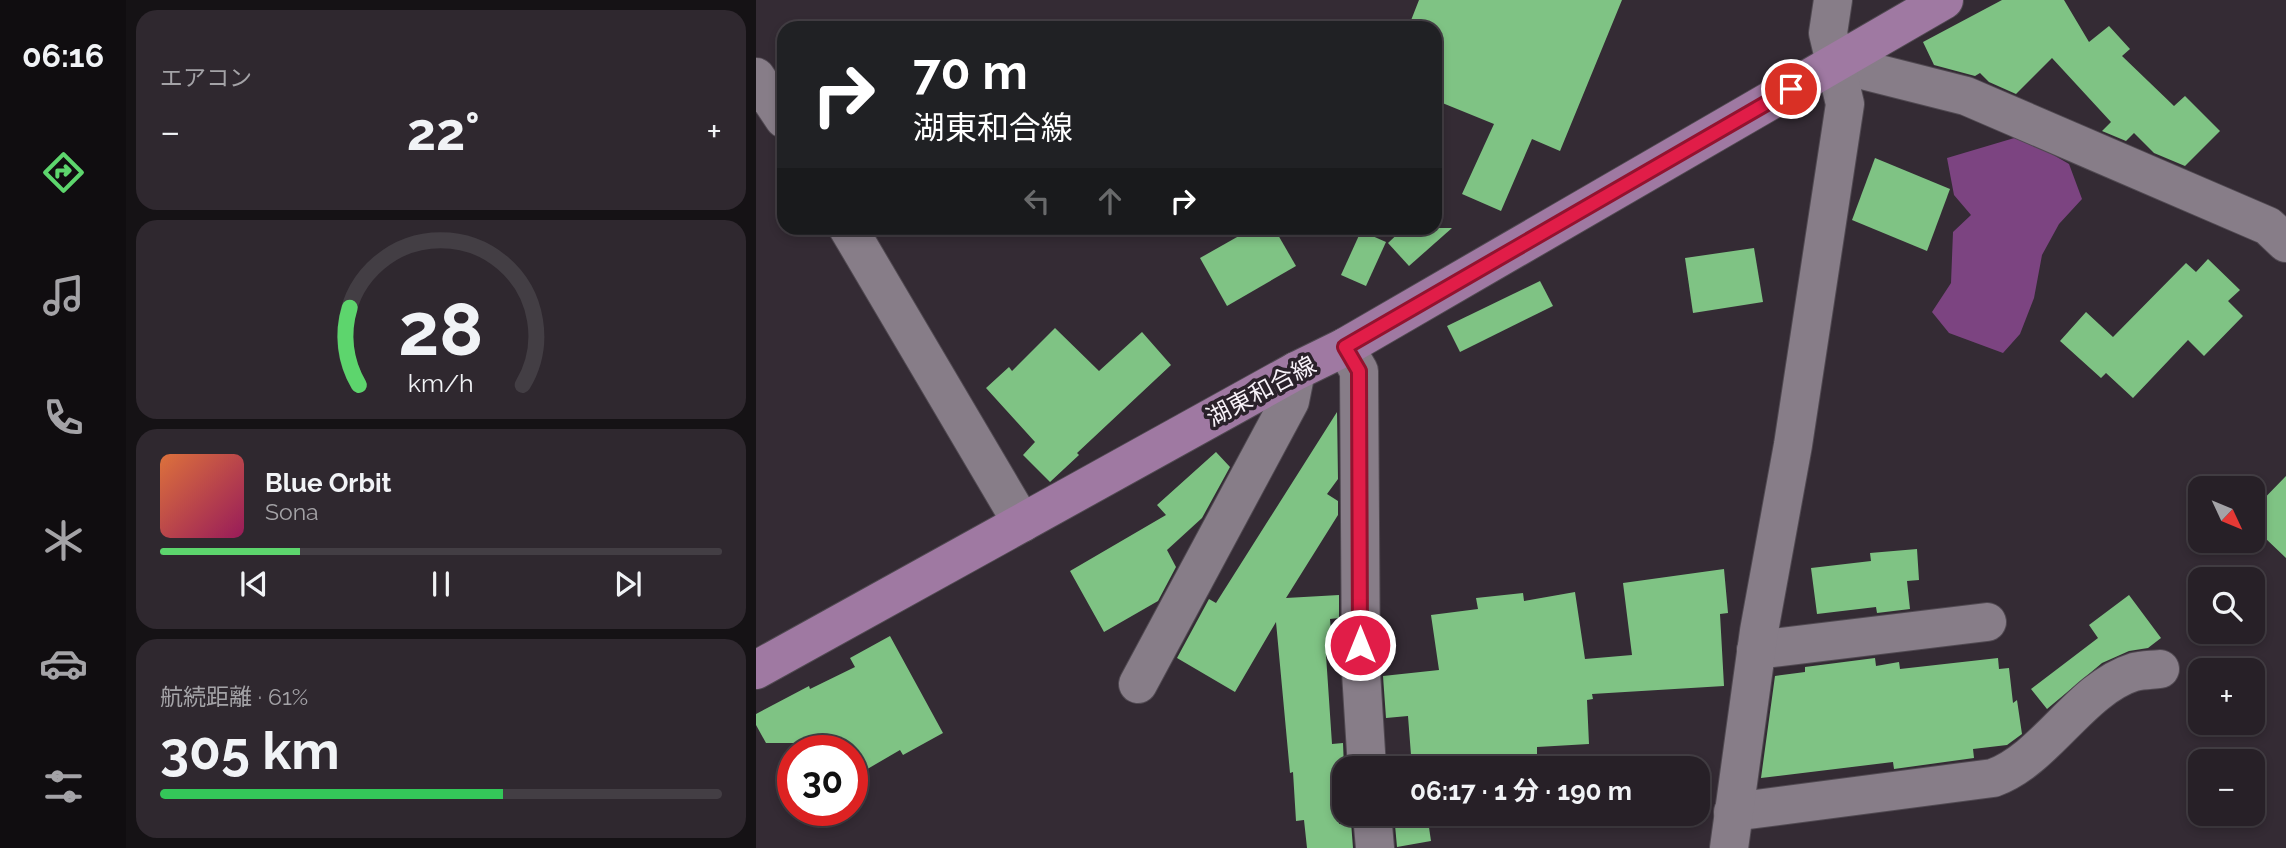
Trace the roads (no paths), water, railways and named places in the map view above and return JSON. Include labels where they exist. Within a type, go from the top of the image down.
[{"type":"main road","name":"湖東和合線","points":[[756,670],[1296,371],[1345,347],[1944,0]]},
{"type":"street","points":[[1833,0],[1828,33],[1845,104],[1793,445],[1756,650],[1731,830],[1993,778],[2013,771],[2107,688],[2133,673],[2161,668]]},
{"type":"street","points":[[1835,63],[1966,96],[2268,226],[2286,243]]},
{"type":"street","points":[[756,77],[777,108]]},
{"type":"street","points":[[852,235],[1022,523]]},
{"type":"street","points":[[1345,347],[1359,371],[1360,672],[1366,756]]},
{"type":"street","points":[[1138,684],[1290,401],[1296,371]]},
{"type":"street","points":[[1756,650],[1987,622]]},
{"type":"street","points":[[1373,826],[1375,848]]}]
